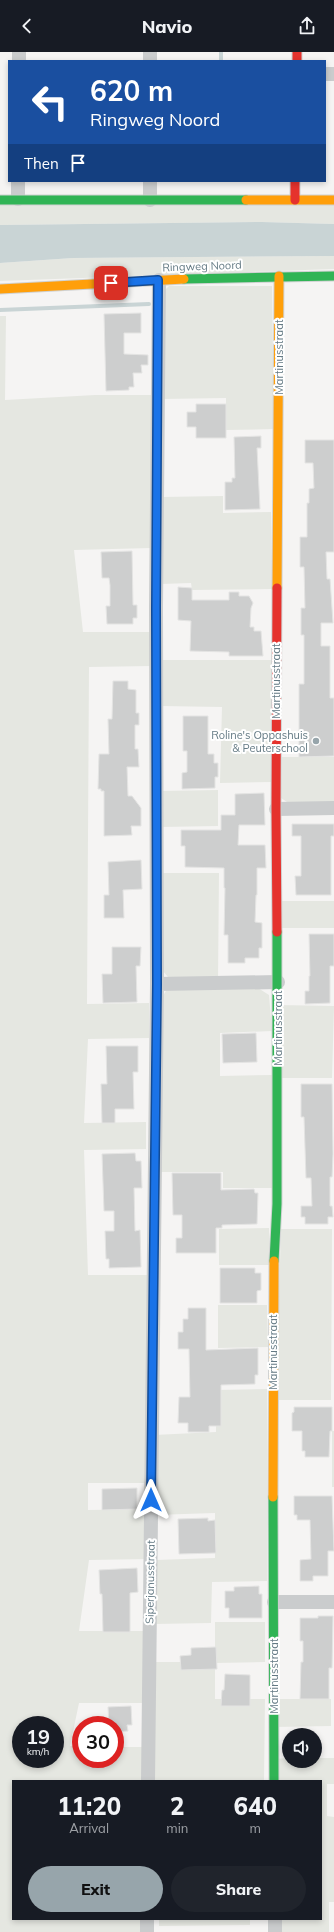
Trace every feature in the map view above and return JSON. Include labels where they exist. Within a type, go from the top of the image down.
[{"type":"street","points":[[18,182],[18,199]]},
{"type":"street","points":[[150,182],[150,200]]},
{"type":"street","points":[[295,182],[295,200]]},
{"type":"street","points":[[0,200],[334,200]]},
{"type":"street","name":"Ringweg Noord","points":[[0,289],[158,280],[279,276],[334,276]]},
{"type":"street","name":"Martinusstraat","points":[[274,1780],[273,1294],[277,1204],[278,982],[276,808],[279,276]]},
{"type":"street","name":"Siperjanusstraat","points":[[148,1780],[157,984],[156,608],[158,280]]},
{"type":"street","points":[[276,808],[334,808]]},
{"type":"street","points":[[157,984],[278,982]]},
{"type":"street","points":[[274,1602],[334,1602]]},
{"type":"street","points":[[147,1920],[147,1932]]},
{"type":"street","points":[[275,1920],[275,1932]]},
{"type":"shaded area","points":[[0,204],[334,205],[334,224],[262,222],[0,225]]},
{"type":"shaded area","points":[[262,222],[334,224],[334,256],[73,258],[0,263],[0,225]]},
{"type":"shaded area","points":[[334,256],[334,269],[0,281],[0,263],[73,258]]},
{"type":"shaded area","points":[[169,286],[272,286],[274,429],[226,430],[226,398],[162,399],[165,290]]},
{"type":"shaded area","points":[[0,316],[6,316],[5,400],[95,395],[154,395],[151,548],[74,550],[83,632],[152,632],[151,666],[89,667],[87,1004],[149,1003],[149,1038],[88,1039],[84,1123],[146,1122],[146,1149],[84,1150],[88,1275],[147,1275],[147,1483],[88,1483],[88,1510],[148,1509],[149,1559],[89,1560],[79,1631],[143,1631],[144,1703],[79,1703],[76,1716],[72,1716],[72,1736],[70,1746],[72,1746],[72,1768],[124,1768],[124,1747],[143,1747],[143,1780],[12,1780],[12,1920],[143,1920],[143,1932],[0,1932]]},
{"type":"shaded area","points":[[223,496],[223,513],[271,512],[272,589],[192,590],[191,583],[161,584],[162,497]]},
{"type":"shaded area","points":[[161,660],[273,660],[272,782],[220,783],[222,707],[161,706]]},
{"type":"shaded area","points":[[282,757],[334,757],[334,804],[287,802],[281,798]]},
{"type":"shaded area","points":[[218,790],[218,826],[161,827],[160,791]]},
{"type":"shaded area","points":[[162,873],[219,873],[218,980],[168,977],[163,971]]},
{"type":"shaded area","points":[[282,901],[334,901],[334,928],[282,928]]},
{"type":"shaded area","points":[[258,988],[269,995],[272,1031],[220,1033],[220,1076],[272,1075],[275,1188],[223,1188],[223,1172],[159,1172],[163,996],[167,989]]},
{"type":"shaded area","points":[[278,1005],[334,1006],[332,1078],[279,1078]]},
{"type":"shaded area","points":[[269,1228],[270,1265],[219,1265],[219,1229]]},
{"type":"shaded area","points":[[281,1229],[332,1229],[331,1400],[276,1400]]},
{"type":"shaded area","points":[[218,1305],[267,1305],[268,1347],[218,1348]]},
{"type":"shaded area","points":[[267,1389],[267,1581],[212,1582],[211,1623],[154,1624],[155,1560],[215,1558],[215,1513],[154,1515],[154,1435],[216,1432],[216,1390]]},
{"type":"shaded area","points":[[332,1431],[334,1431],[334,1487],[332,1487]]},
{"type":"shaded area","points":[[215,1622],[265,1622],[265,1662],[215,1663],[215,1699],[265,1699],[264,1780],[152,1780],[153,1662],[215,1662]]},
{"type":"shaded area","points":[[274,1699],[331,1699],[331,1726],[274,1727]]},
{"type":"shaded area","points":[[282,1758],[282,1768],[322,1768],[322,1758],[334,1758],[334,1784],[327,1784],[327,1816],[334,1817],[334,1902],[329,1902],[329,1932],[274,1932],[274,1920],[322,1920],[322,1780],[273,1780],[273,1759]]},
{"type":"shaded area","points":[[159,1920],[250,1920],[250,1925],[159,1926]]},
{"type":"building","points":[[141,313],[141,333],[124,333],[124,354],[148,355],[148,365],[141,365],[142,373],[133,373],[134,387],[129,387],[129,390],[106,391],[104,314]]},
{"type":"building","points":[[196,404],[226,404],[226,438],[196,438],[196,427],[187,427],[187,412],[196,412]]},
{"type":"building","points":[[261,436],[261,448],[257,448],[260,509],[225,510],[225,482],[232,482],[232,478],[235,478],[234,437]]},
{"type":"building","points":[[305,440],[334,440],[334,552],[326,552],[327,579],[330,579],[333,623],[321,623],[321,646],[330,646],[330,698],[334,698],[334,756],[299,757],[299,684],[304,684],[304,635],[301,635],[301,608],[305,608],[304,567],[300,567],[300,537],[307,537],[307,503],[309,503],[309,489],[314,488],[313,463],[305,463]]},
{"type":"building","points":[[132,551],[133,605],[137,605],[137,618],[133,618],[133,624],[107,624],[106,606],[110,606],[110,585],[109,578],[102,578],[101,552]]},
{"type":"building","points":[[178,587],[192,588],[192,600],[229,600],[229,592],[239,592],[239,596],[249,596],[253,603],[251,608],[250,627],[254,627],[254,631],[261,631],[263,656],[229,656],[229,652],[190,651],[191,621],[178,620]]},
{"type":"building","points":[[113,681],[128,681],[128,689],[136,690],[136,713],[139,713],[139,725],[135,725],[135,749],[138,749],[139,767],[127,767],[128,796],[132,796],[141,808],[141,826],[131,826],[132,835],[104,836],[104,791],[98,789],[99,754],[109,754],[108,719],[112,719]]},
{"type":"building","points":[[183,716],[208,716],[208,754],[214,754],[214,763],[218,763],[218,777],[215,777],[215,788],[182,789],[182,773],[187,772],[187,751],[183,751]]},
{"type":"building","points":[[264,793],[265,825],[239,825],[238,845],[265,845],[266,868],[257,868],[255,922],[262,923],[262,948],[259,948],[259,958],[245,958],[245,963],[228,963],[228,935],[224,935],[224,868],[185,867],[185,846],[181,846],[181,830],[221,830],[221,815],[235,815],[235,794]]},
{"type":"building","points":[[292,824],[334,824],[334,836],[331,836],[331,895],[296,895],[295,876],[301,876],[301,836],[292,836]]},
{"type":"building","points":[[141,860],[142,889],[123,890],[124,918],[104,918],[104,895],[109,895],[108,862]]},
{"type":"building","points":[[309,934],[334,934],[334,966],[330,966],[330,1003],[305,1004],[305,991],[309,991],[310,976]]},
{"type":"building","points":[[112,947],[141,947],[140,966],[136,966],[137,1002],[103,1003],[102,974],[112,974]]},
{"type":"building","points":[[256,1033],[257,1062],[223,1063],[222,1034]]},
{"type":"building","points":[[106,1046],[138,1046],[138,1072],[133,1072],[134,1109],[115,1109],[115,1123],[102,1123],[101,1084],[107,1084]]},
{"type":"building","points":[[301,1084],[332,1084],[333,1154],[332,1177],[330,1177],[330,1206],[332,1206],[333,1217],[328,1217],[328,1224],[305,1224],[305,1217],[301,1217],[301,1206],[312,1206],[311,1178],[306,1178],[304,1117],[301,1117]]},
{"type":"building","points":[[135,1153],[136,1161],[141,1161],[142,1188],[134,1188],[135,1231],[140,1230],[141,1267],[109,1268],[109,1259],[106,1259],[105,1231],[114,1231],[114,1211],[104,1211],[102,1154]]},
{"type":"building","points":[[172,1173],[221,1173],[221,1190],[254,1189],[255,1193],[258,1193],[257,1224],[222,1225],[222,1228],[216,1228],[216,1253],[176,1253],[176,1238],[182,1238],[182,1215],[173,1215]]},
{"type":"building","points":[[220,1268],[255,1268],[255,1273],[261,1273],[261,1290],[257,1291],[257,1303],[220,1303]]},
{"type":"building","points":[[188,1308],[206,1308],[206,1350],[258,1348],[258,1375],[255,1375],[255,1384],[221,1385],[221,1426],[209,1426],[209,1432],[188,1432],[188,1423],[178,1423],[179,1397],[190,1397],[189,1349],[178,1349],[178,1332],[183,1332],[183,1319],[188,1319]]},
{"type":"building","points":[[294,1407],[332,1407],[332,1431],[330,1431],[329,1457],[305,1457],[305,1451],[302,1451],[302,1431],[292,1431],[292,1413],[294,1412]]},
{"type":"building","points":[[137,1488],[137,1509],[102,1510],[102,1489]]},
{"type":"building","points":[[294,1496],[332,1496],[334,1551],[328,1551],[328,1576],[313,1576],[313,1581],[300,1581],[300,1560],[311,1559],[310,1520],[297,1520],[297,1515],[294,1515]]},
{"type":"building","points":[[208,1518],[208,1521],[215,1520],[216,1553],[179,1554],[178,1519]]},
{"type":"building","points":[[137,1568],[138,1592],[130,1593],[130,1632],[103,1632],[102,1594],[100,1594],[99,1570]]},
{"type":"building","points":[[259,1586],[259,1594],[262,1594],[262,1618],[229,1618],[229,1608],[225,1608],[225,1591],[234,1591],[234,1587]]},
{"type":"building","points":[[318,1616],[333,1616],[332,1668],[329,1668],[329,1699],[300,1699],[303,1641],[300,1641],[300,1618],[318,1618]]},
{"type":"building","points":[[216,1647],[217,1669],[181,1670],[180,1656],[191,1655],[191,1648]]},
{"type":"building","points":[[225,1674],[250,1675],[250,1706],[221,1706]]},
{"type":"building","points":[[131,1706],[132,1725],[127,1725],[128,1731],[124,1731],[124,1716],[108,1716],[108,1707]]},
{"type":"waterway","points":[[221,52],[221,60]]},
{"type":"waterway","points":[[0,310],[149,304]]},
{"type":"traffic: fast","points":[[0,200],[246,200]]},
{"type":"traffic: fast","points":[[184,279],[334,276]]},
{"type":"traffic: fast","points":[[274,1261],[277,1204],[277,932]]},
{"type":"traffic: fast","points":[[273,1497],[274,1780]]},
{"type":"traffic: slow","points":[[246,200],[334,200]]},
{"type":"traffic: slow","points":[[277,588],[279,276]]},
{"type":"traffic: slow","points":[[0,289],[184,279]]},
{"type":"traffic: slow","points":[[273,1497],[274,1261]]},
{"type":"traffic: jam","points":[[297,52],[297,60]]},
{"type":"traffic: jam","points":[[295,182],[295,200]]},
{"type":"traffic: jam","points":[[277,588],[277,932]]},
{"type":"place","name":"Roline's Oppashuis & Peuterschool","points":[[316,741]]},
{"type":"route","points":[[111,283],[158,280],[156,608],[157,984],[151,1500]]}]
